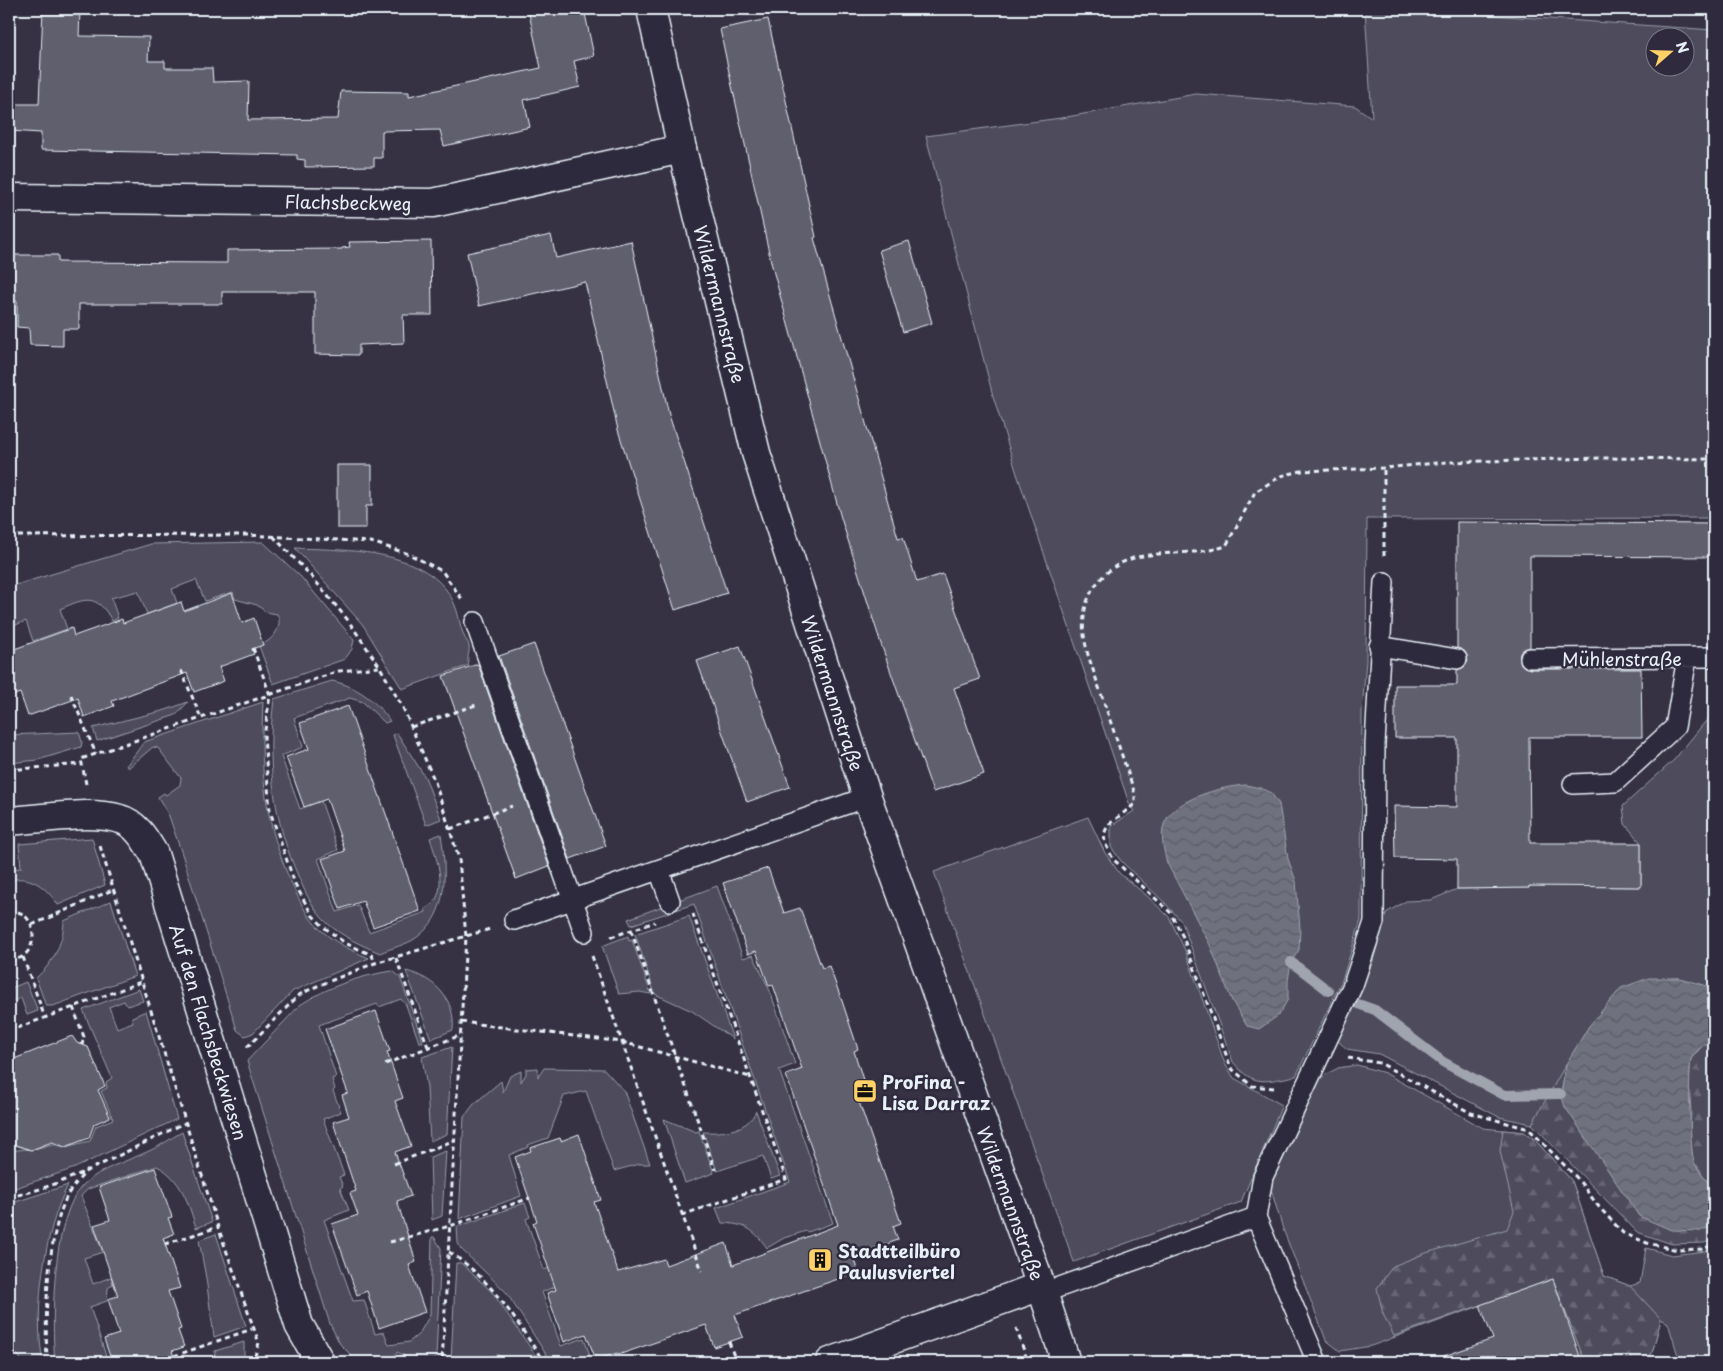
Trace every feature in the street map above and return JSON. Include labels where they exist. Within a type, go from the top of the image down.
[{"type":"street","name":"Wildermannstraße","points":[[650,9],[756,453],[867,797],[1066,1362]]},
{"type":"street","name":"Flachsbeckweg","points":[[9,198],[433,203],[682,149]]},
{"type":"street","name":"Auf den Flachsbeckwiesen","points":[[9,821],[84,816],[122,819],[140,832],[154,854],[299,1326],[320,1362]]},
{"type":"street","points":[[830,1362],[1042,1290]]},
{"type":"lane","points":[[1316,1362],[1256,1217],[1263,1177],[1305,1086],[1321,1057],[1353,985],[1374,922],[1375,744],[1384,582]]},
{"type":"lane","points":[[474,622],[584,932]]},
{"type":"lane","points":[[1379,646],[1457,659]]},
{"type":"lane","name":"Mühlenstraße","points":[[1530,658],[1714,657]]},
{"type":"lane","points":[[1573,784],[1615,782],[1675,727],[1687,658]]},
{"type":"lane","points":[[514,920],[867,797]]},
{"type":"lane","points":[[659,870],[670,900]]},
{"type":"lane","points":[[1042,1290],[1256,1217]]},
{"type":"path","points":[[1305,1086],[1252,1086],[1231,1068],[1186,946],[1170,912],[1114,859],[1105,843],[1104,834],[1108,825],[1135,804],[1135,794],[1088,655],[1084,633],[1084,616],[1092,591],[1099,581],[1116,565],[1131,558],[1212,551],[1226,546],[1255,492],[1281,476],[1318,469],[1384,468],[1457,462],[1600,458],[1714,459]]},
{"type":"path","points":[[1384,468],[1384,582]]},
{"type":"path","points":[[9,536],[273,536],[371,542],[409,554],[442,570],[465,602],[474,622]]},
{"type":"path","points":[[273,536],[347,619],[380,667],[412,727],[435,782],[459,858],[466,937],[442,1362]]},
{"type":"path","points":[[253,648],[270,695],[264,737],[270,811],[295,884],[312,915],[345,943],[372,955],[375,964]]},
{"type":"path","points":[[181,670],[201,718]]},
{"type":"path","points":[[71,695],[96,754]]},
{"type":"path","points":[[412,727],[500,696]]},
{"type":"path","points":[[9,770],[82,764]]},
{"type":"path","points":[[450,829],[536,797]]},
{"type":"path","points":[[32,925],[112,890]]},
{"type":"path","points":[[682,1215],[786,1179],[691,909]]},
{"type":"path","points":[[9,911],[24,916],[32,925],[34,937],[31,948],[23,957],[9,960]]},
{"type":"path","points":[[222,1073],[299,995],[375,964],[466,937],[514,920]]},
{"type":"path","points":[[605,939],[656,921]]},
{"type":"path","points":[[630,930],[715,1170]]},
{"type":"path","points":[[591,954],[702,1272]]},
{"type":"path","points":[[23,957],[45,1018]]},
{"type":"path","points":[[396,957],[428,1047]]},
{"type":"path","points":[[9,1031],[141,982]]},
{"type":"path","points":[[73,1007],[84,1037],[82,1045]]},
{"type":"path","points":[[462,1022],[622,1042],[676,1059],[750,1077]]},
{"type":"path","points":[[385,1064],[461,1035]]},
{"type":"path","points":[[1321,1057],[1355,1058],[1380,1063],[1470,1113],[1529,1129],[1577,1178],[1599,1207],[1623,1233],[1647,1242],[1678,1250],[1702,1249],[1714,1245]]},
{"type":"path","points":[[9,1197],[52,1184],[88,1169],[185,1123]]},
{"type":"path","points":[[394,1164],[455,1140]]},
{"type":"path","points":[[48,1362],[45,1319],[55,1236],[67,1196],[88,1169]]},
{"type":"path","points":[[390,1242],[450,1226],[530,1198]]},
{"type":"path","points":[[165,1244],[218,1227]]},
{"type":"path","points":[[449,1252],[470,1265],[494,1289],[544,1362]]},
{"type":"path","points":[[174,1356],[252,1329]]},
{"type":"path","points":[[728,1342],[736,1362]]},
{"type":"green space","points":[[1365,9],[1400,9],[1684,28],[1646,28],[1646,78],[1696,78],[1696,29],[1714,30],[1714,518],[1367,519],[1366,660],[1362,711],[1361,920],[1342,980],[1296,1076],[1261,1081],[1247,1076],[1233,1062],[1182,922],[1121,861],[1111,847],[1111,826],[1134,811],[1129,803],[1017,474],[993,396],[926,136],[1061,118],[1196,94],[1355,106],[1372,118]]},
{"type":"green space","points":[[263,542],[301,577],[354,640],[352,649],[345,659],[273,684],[259,646],[276,633],[279,624],[277,614],[266,612],[257,605],[235,599],[233,592],[205,601],[196,580],[172,589],[177,603],[147,614],[138,591],[111,598],[118,618],[112,621],[101,606],[90,600],[77,602],[60,609],[67,629],[33,641],[26,621],[10,627],[9,587],[151,544]]},
{"type":"green space","points":[[295,548],[361,552],[384,556],[406,562],[426,571],[442,585],[454,603],[462,632],[469,645],[469,665],[402,689],[363,625]]},
{"type":"green space","points":[[332,681],[341,683],[365,695],[379,707],[390,721],[385,723],[363,702],[350,698],[294,718],[303,747],[281,756],[300,809],[321,801],[338,850],[318,859],[337,912],[358,905],[369,932],[426,912],[425,909],[438,896],[440,887],[436,857],[430,838],[441,834],[444,862],[443,890],[435,917],[416,938],[408,943],[380,953],[359,944],[339,932],[318,913],[304,890],[290,856],[283,834],[274,790],[271,745],[274,699]]},
{"type":"green space","points":[[188,702],[176,715],[97,741],[93,728],[166,710]]},
{"type":"green space","points":[[263,702],[262,747],[265,789],[273,830],[287,873],[303,907],[316,925],[336,942],[369,958],[293,991],[253,1033],[245,1036],[237,1030],[183,857],[169,816],[158,797],[164,793],[166,795],[180,785],[181,778],[158,748],[153,747],[128,768],[126,766],[144,742]]},
{"type":"green space","points":[[1714,711],[1714,988],[1679,978],[1649,979],[1589,1026],[1532,1124],[1499,1117],[1379,1054],[1347,1049],[1338,1041],[1373,961],[1386,913],[1406,901],[1431,900],[1457,889],[1529,888],[1529,886],[1641,887],[1641,843],[1625,824],[1623,806],[1674,760]]},
{"type":"green space","points":[[79,732],[82,742],[81,747],[38,760],[9,763],[9,735]]},
{"type":"green space","points":[[397,733],[425,777],[441,819],[426,825],[393,735]]},
{"type":"green space","points":[[1088,817],[1105,853],[1120,874],[1169,917],[1185,950],[1225,1064],[1234,1078],[1282,1105],[1241,1202],[1074,1262],[934,872]]},
{"type":"green space","points":[[92,838],[105,885],[58,905],[49,893],[31,881],[17,879],[9,881],[9,869],[21,868],[19,844]]},
{"type":"green space","points":[[717,886],[743,958],[753,955],[770,991],[795,1064],[779,1070],[833,1223],[784,1238],[767,1248],[758,1236],[743,1226],[722,1223],[716,1208],[790,1182],[694,904],[631,925],[628,919]]},
{"type":"green space","points":[[111,901],[135,976],[53,1006],[46,1006],[36,978],[56,953],[62,938],[64,921]]},
{"type":"green space","points":[[689,916],[733,1039],[692,1011],[655,994],[635,934]]},
{"type":"green space","points":[[628,936],[629,941],[632,940],[651,994],[639,992],[619,994],[602,946]]},
{"type":"green space","points":[[393,971],[400,977],[423,1042],[419,1042],[406,1005],[401,999],[379,1007],[377,1004],[319,1025],[336,1077],[332,1079],[335,1089],[333,1091],[341,1112],[323,1119],[344,1175],[339,1177],[343,1186],[340,1188],[349,1210],[324,1220],[353,1301],[364,1300],[375,1334],[384,1332],[389,1345],[409,1342],[419,1334],[430,1315],[432,1237],[434,1237],[441,1248],[436,1357],[433,1362],[417,1362],[397,1352],[392,1362],[358,1362],[340,1344],[330,1324],[247,1061],[300,1005],[321,993],[345,983],[369,975]]},
{"type":"green space","points":[[406,971],[426,979],[442,992],[451,1009],[453,1030],[431,1039]]},
{"type":"green space","points":[[26,982],[38,1011],[27,1015],[21,998],[9,1003],[9,989]]},
{"type":"green space","points":[[139,989],[143,1001],[127,1006],[124,1001],[109,1007],[117,1028],[133,1022],[132,1017],[146,1011],[177,1119],[75,1168],[9,1190],[9,1151],[31,1150],[52,1144],[65,1147],[90,1141],[96,1126],[113,1119],[101,1091],[107,1088],[106,1082],[112,1078],[83,1010]]},
{"type":"green space","points":[[1714,1041],[1714,1182],[1707,1181],[1693,1161],[1690,1134],[1689,1082],[1691,1059],[1703,1045]]},
{"type":"green space","points":[[452,1047],[447,1134],[430,1141],[427,1088],[422,1057]]},
{"type":"green space","points":[[1566,1064],[1561,1094],[1639,1216],[1700,1231],[1714,1225],[1714,1239],[1704,1243],[1672,1244],[1637,1232],[1532,1124]]},
{"type":"green space","points":[[1357,1065],[1385,1073],[1483,1128],[1524,1132],[1535,1140],[1572,1181],[1604,1276],[1630,1286],[1640,1283],[1646,1248],[1672,1255],[1714,1250],[1714,1362],[1680,1362],[1668,1323],[1661,1319],[1652,1353],[1646,1362],[1585,1362],[1553,1279],[1371,1346],[1340,1351],[1326,1340],[1283,1229],[1270,1186],[1318,1079],[1338,1068]]},
{"type":"green space","points":[[538,1068],[538,1077],[544,1068],[604,1069],[624,1091],[650,1164],[639,1164],[614,1171],[586,1091],[564,1096],[548,1138],[528,1145],[528,1147],[509,1155],[521,1196],[459,1219],[464,1117],[474,1104],[501,1081],[503,1092],[510,1076],[521,1071],[521,1082],[526,1074],[526,1069]]},
{"type":"green space","points":[[756,1111],[780,1176],[771,1179],[763,1156],[717,1171],[703,1132],[727,1131],[741,1127],[752,1118]]},
{"type":"green space","points":[[664,1119],[696,1132],[699,1131],[714,1173],[685,1183]]},
{"type":"green space","points":[[1503,1130],[1524,1132],[1535,1140],[1572,1181],[1604,1276],[1630,1286],[1661,1319],[1652,1353],[1646,1362],[1585,1362],[1553,1279],[1394,1336],[1383,1314],[1377,1288],[1393,1266],[1426,1253],[1507,1229],[1514,1211],[1500,1151]]},
{"type":"green space","points":[[182,1132],[212,1222],[196,1228],[187,1201],[178,1185],[172,1177],[157,1166],[88,1189],[81,1196],[103,1252],[84,1258],[93,1284],[111,1277],[113,1284],[108,1288],[107,1301],[90,1307],[108,1362],[55,1362],[53,1321],[56,1268],[65,1219],[73,1199],[91,1178],[115,1165],[153,1149]]},
{"type":"green space","points":[[446,1151],[442,1216],[432,1220],[430,1157]]},
{"type":"green space","points":[[68,1185],[53,1225],[43,1272],[39,1320],[43,1362],[23,1362],[9,1344],[9,1204]]},
{"type":"green space","points":[[525,1203],[530,1217],[526,1219],[544,1270],[557,1265],[564,1283],[542,1292],[561,1346],[584,1338],[592,1362],[551,1362],[506,1292],[461,1249],[458,1243],[457,1227]]},
{"type":"green space","points":[[216,1234],[246,1326],[214,1337],[199,1240]]},
{"type":"green space","points":[[456,1263],[461,1263],[493,1293],[540,1362],[510,1362],[498,1355],[490,1356],[486,1362],[451,1362]]},
{"type":"green space","points":[[244,1342],[244,1362],[215,1362],[215,1351]]},
{"type":"water","points":[[1246,785],[1271,793],[1279,804],[1288,859],[1296,881],[1300,928],[1299,950],[1291,962],[1288,999],[1279,1015],[1259,1029],[1247,1026],[1232,1001],[1210,945],[1167,863],[1162,832],[1167,818],[1185,802],[1197,796],[1224,788]]},
{"type":"water","points":[[1649,978],[1679,978],[1714,988],[1714,1041],[1695,1053],[1691,1059],[1690,1066],[1691,1144],[1694,1162],[1707,1181],[1714,1182],[1714,1225],[1700,1231],[1671,1230],[1639,1216],[1565,1107],[1561,1094],[1566,1064],[1589,1026],[1621,988]]},
{"type":"building","points":[[43,9],[80,10],[79,36],[149,37],[148,61],[165,61],[165,68],[212,68],[213,82],[249,81],[248,120],[338,119],[341,91],[409,92],[409,96],[541,68],[528,9],[584,9],[594,56],[574,61],[580,87],[524,100],[530,127],[444,146],[440,130],[382,131],[382,158],[374,158],[374,166],[305,167],[305,160],[297,159],[297,155],[41,150],[41,133],[9,131],[9,104],[39,104]]},
{"type":"building","points":[[768,19],[816,237],[814,238],[898,538],[903,537],[917,582],[943,574],[980,679],[954,688],[984,774],[933,792],[881,644],[841,518],[772,266],[730,77],[720,29]]},
{"type":"building","points":[[551,235],[556,258],[631,241],[669,415],[727,593],[675,610],[618,430],[585,282],[479,306],[467,253]]},
{"type":"building","points":[[431,241],[432,315],[403,315],[404,343],[359,345],[359,355],[315,354],[315,292],[222,292],[222,304],[79,304],[79,329],[63,329],[63,346],[30,345],[29,328],[17,327],[17,301],[9,301],[9,255],[58,255],[58,262],[227,263],[227,250],[342,249],[350,247],[349,242]]},
{"type":"building","points":[[909,241],[932,323],[903,332],[879,250]]},
{"type":"building","points":[[337,465],[372,465],[372,506],[366,506],[366,528],[337,528]]},
{"type":"building","points":[[1457,522],[1714,524],[1714,557],[1530,556],[1530,647],[1520,653],[1521,664],[1530,669],[1641,669],[1642,737],[1529,737],[1530,843],[1641,843],[1641,887],[1529,886],[1529,888],[1457,889],[1457,859],[1395,858],[1394,806],[1457,807],[1457,738],[1395,738],[1395,685],[1457,685],[1457,670],[1465,666],[1468,661],[1464,651],[1457,648]]},
{"type":"building","points":[[232,593],[242,623],[254,618],[263,645],[252,649],[254,654],[219,667],[224,681],[194,692],[187,673],[112,701],[114,706],[84,717],[78,698],[28,716],[20,693],[9,697],[9,651],[72,628],[74,636],[122,619],[123,623],[181,602],[184,611]]},
{"type":"building","points":[[534,644],[606,846],[570,859],[499,656]]},
{"type":"building","points":[[740,646],[790,787],[747,802],[697,661]]},
{"type":"building","points":[[478,664],[549,866],[516,879],[443,676]]},
{"type":"building","points":[[348,706],[420,911],[373,927],[363,901],[340,909],[322,859],[345,851],[327,799],[304,807],[286,757],[309,749],[300,723]]},
{"type":"building","points":[[768,868],[784,913],[800,908],[822,968],[829,966],[841,998],[858,1049],[854,1051],[869,1099],[859,1102],[901,1223],[893,1226],[898,1240],[853,1256],[858,1272],[735,1315],[743,1337],[714,1347],[706,1325],[618,1355],[617,1353],[596,1360],[586,1334],[564,1342],[547,1293],[556,1290],[533,1223],[537,1221],[515,1157],[531,1151],[530,1148],[560,1138],[561,1141],[579,1134],[601,1200],[594,1202],[618,1272],[664,1259],[666,1265],[726,1243],[733,1265],[838,1225],[786,1075],[802,1069],[773,985],[769,986],[756,951],[748,954],[723,883]]},
{"type":"building","points":[[376,1011],[390,1051],[387,1052],[403,1098],[395,1101],[411,1146],[395,1152],[411,1196],[397,1201],[416,1262],[409,1265],[425,1312],[379,1328],[367,1291],[357,1295],[332,1224],[358,1215],[350,1193],[356,1191],[333,1122],[349,1117],[342,1095],[348,1093],[325,1029]]},
{"type":"building","points":[[72,1036],[77,1043],[88,1047],[105,1086],[98,1090],[110,1117],[94,1124],[89,1138],[65,1147],[52,1142],[31,1150],[9,1143],[9,1061]]},
{"type":"building","points":[[155,1168],[172,1217],[168,1218],[174,1234],[163,1238],[180,1288],[168,1291],[181,1329],[178,1330],[184,1347],[172,1351],[176,1362],[112,1362],[104,1339],[119,1334],[108,1299],[118,1296],[94,1225],[110,1220],[99,1187]]},
{"type":"building","points":[[1553,1279],[1582,1362],[1439,1362],[1438,1358],[1493,1339],[1480,1305]]},
{"type":"waterway","points":[[1291,962],[1329,991]]},
{"type":"waterway","points":[[1358,1004],[1375,1010],[1443,1062],[1504,1095],[1561,1094]]},
{"type":"place","name":"ProFina - Lisa Darraz","points":[[865,1091]]},
{"type":"place","name":"Stadtteilbüro Paulusviertel","points":[[820,1260]]}]
